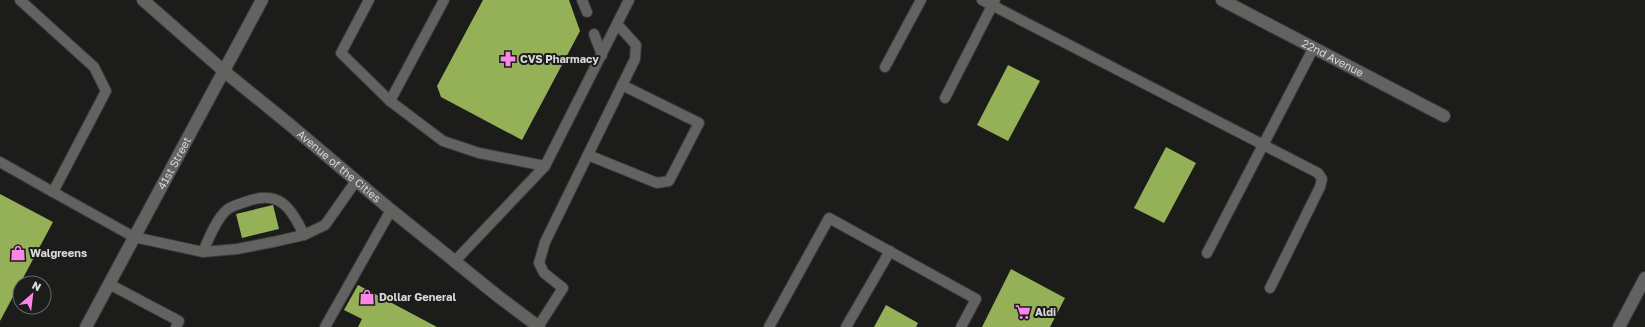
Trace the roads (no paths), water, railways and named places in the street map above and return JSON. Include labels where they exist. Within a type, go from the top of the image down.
[{"type":"street","name":"Avenue of the Cities","points":[[143,0],[225,72],[391,210],[454,262],[538,327]]},
{"type":"street","name":"41st Street","points":[[86,327],[225,72],[262,0]]},
{"type":"street","name":"22nd Avenue","points":[[1222,0],[1444,116]]},
{"type":"street","points":[[1619,327],[1645,278]]},
{"type":"lane","points":[[20,0],[94,67],[106,91],[53,192]]},
{"type":"lane","points":[[369,0],[341,53],[390,100],[443,141],[479,153],[545,166]]},
{"type":"lane","points":[[390,100],[444,0]]},
{"type":"lane","points":[[582,0],[587,12]]},
{"type":"lane","points":[[454,262],[545,166],[629,0]]},
{"type":"lane","points":[[885,67],[921,0]]},
{"type":"lane","points":[[982,0],[994,3],[1318,173],[1322,179],[1320,187],[1270,288]]},
{"type":"lane","points":[[944,98],[994,3]]},
{"type":"lane","points":[[538,327],[563,288],[544,273],[539,263],[545,242],[635,59],[636,45],[617,24]]},
{"type":"lane","points":[[594,34],[602,55]]},
{"type":"lane","points":[[1208,253],[1314,47]]},
{"type":"lane","points":[[588,155],[657,183],[669,181],[699,123],[622,85]]},
{"type":"lane","points":[[0,162],[134,237],[203,252],[237,249],[304,234],[325,225],[356,181]]},
{"type":"lane","points":[[203,252],[213,228],[227,209],[250,200],[270,198],[284,203],[295,215],[304,234]]},
{"type":"lane","points":[[325,327],[391,210]]},
{"type":"lane","points":[[769,327],[829,218],[976,299],[961,327]]},
{"type":"lane","points":[[846,327],[890,251]]},
{"type":"lane","points":[[109,284],[179,321],[176,327]]},
{"type":"place","name":"CVS Pharmacy","points":[[508,59]]},
{"type":"place","name":"Walgreens","points":[[18,253]]},
{"type":"place","name":"Dollar General","points":[[367,297]]},
{"type":"place","name":"Aldi","points":[[1023,312]]}]
